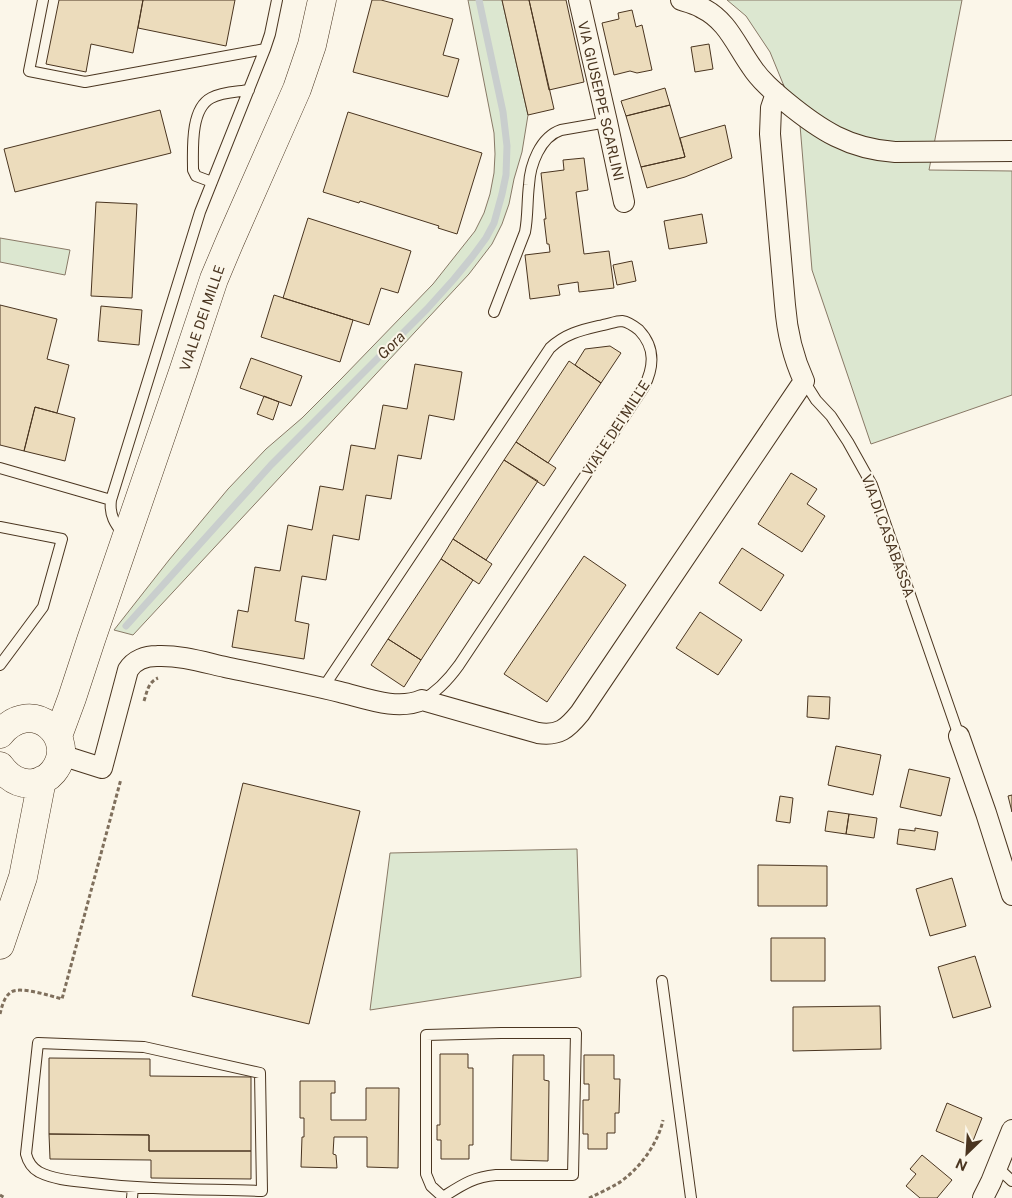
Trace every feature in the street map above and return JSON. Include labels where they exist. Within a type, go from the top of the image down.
[{"type":"main road","name":"VIALE DEI MILLE","points":[[91,640],[214,280],[302,74],[322,0]]},
{"type":"main road","points":[[36,719],[70,679],[91,640]]},
{"type":"main road","points":[[6,773],[22,783],[32,783],[42,780],[51,774],[57,766],[59,746],[91,640]]},
{"type":"main road","points":[[0,734],[6,726],[15,721],[25,718],[36,719],[45,722],[52,728],[59,746]]},
{"type":"main road","points":[[6,773],[21,821],[23,841],[22,877]]},
{"type":"main road","points":[[0,945],[22,877],[42,780]]},
{"type":"street","name":"VIA GIUSEPPE SCARLINI","points":[[579,0],[624,202]]},
{"type":"street","points":[[681,0],[703,8],[722,23],[751,66],[776,93],[827,133],[848,142],[884,152],[1012,151]]},
{"type":"street","name":"VIA DI CASABASSA","points":[[776,93],[772,108],[770,134],[784,305],[790,340],[797,366],[804,381]]},
{"type":"street","points":[[422,700],[538,733],[554,734],[569,726],[580,713],[804,381]]},
{"type":"street","name":"VIALE DEI MILLE","points":[[59,746],[102,768],[128,670],[134,663],[143,658],[158,656],[184,658],[398,705],[414,704],[422,700]]},
{"type":"street","name":"VIA DI CASABASSA","points":[[959,736],[1012,895]]},
{"type":"street","points":[[983,1198],[991,1182],[1005,1174],[1012,1130]]},
{"type":"lane","points":[[43,0],[29,71],[85,82],[266,49]]},
{"type":"lane","points":[[126,539],[114,523],[111,500],[200,212],[266,49],[277,0]]},
{"type":"lane","points":[[212,182],[199,178],[193,173],[194,127],[198,113],[207,100],[212,97],[249,90]]},
{"type":"lane","points":[[494,312],[525,232],[530,174],[541,147],[549,136],[555,132],[607,122]]},
{"type":"lane","name":"VIALE DEI MILLE","points":[[323,688],[550,348],[568,335],[582,330],[620,321],[632,325],[645,338],[652,356],[651,370],[644,387],[459,666],[442,685],[422,700]]},
{"type":"lane","name":"VIA DI CASABASSA","points":[[804,381],[848,442],[872,485],[959,736]]},
{"type":"lane","points":[[0,468],[111,500]]},
{"type":"lane","points":[[0,527],[62,539],[44,607],[0,665]]},
{"type":"lane","points":[[662,981],[691,1198]]},
{"type":"lane","points":[[576,1033],[573,1176],[485,1176],[468,1181],[442,1198],[431,1186],[426,1174],[426,1035],[576,1033]]},
{"type":"lane","points":[[38,1043],[144,1047],[260,1073],[262,1190],[133,1193],[56,1178],[38,1172],[28,1161],[27,1148],[38,1043]]},
{"type":"path","points":[[141,709],[150,683],[161,678]]},
{"type":"path","points":[[0,1014],[3,1002],[14,990],[33,992],[62,999],[118,792]]},
{"type":"path","points":[[589,1198],[618,1184],[636,1167],[656,1141],[661,1129],[663,1116]]},
{"type":"path","points":[[0,1194],[5,1198]]},
{"type":"green space","points":[[468,0],[502,0],[528,115],[522,152],[509,204],[492,244],[469,274],[133,635],[114,630],[228,489],[266,449],[302,418],[342,378],[433,284],[475,231],[484,213],[490,194],[495,154],[494,133]]},
{"type":"green space","points":[[727,0],[962,0],[929,170],[1012,171],[1012,395],[871,444],[812,270],[800,125],[770,52],[746,16]]},
{"type":"green space","points":[[0,238],[70,250],[65,275],[0,262]]},
{"type":"green space","points":[[577,849],[581,977],[370,1010],[390,853]]},
{"type":"building","points":[[59,0],[143,0],[133,53],[91,44],[86,72],[46,64]]},
{"type":"building","points":[[143,0],[235,0],[226,46],[138,28]]},
{"type":"building","points":[[372,0],[381,0],[453,19],[443,55],[459,59],[448,97],[353,72]]},
{"type":"building","points":[[502,0],[529,0],[554,109],[528,115]]},
{"type":"building","points":[[529,0],[566,0],[584,82],[549,90]]},
{"type":"building","points":[[632,10],[636,27],[642,25],[652,70],[637,73],[630,71],[614,75],[602,23],[619,19],[618,13]]},
{"type":"building","points":[[709,44],[713,69],[695,72],[691,47]]},
{"type":"building","points":[[665,88],[670,105],[626,116],[621,101]]},
{"type":"building","points":[[670,105],[685,157],[641,167],[626,116]]},
{"type":"building","points":[[160,110],[171,153],[15,192],[4,149]]},
{"type":"building","points":[[348,112],[482,153],[457,234],[438,228],[439,226],[360,201],[359,203],[323,192]]},
{"type":"building","points":[[725,125],[732,158],[685,177],[647,188],[641,167],[685,157],[680,138]]},
{"type":"building","points":[[584,158],[588,190],[576,192],[584,254],[609,251],[614,288],[579,292],[578,282],[558,285],[560,295],[530,299],[525,255],[550,252],[549,244],[547,244],[544,219],[546,219],[541,173],[564,170],[563,160]]},
{"type":"building","points":[[96,202],[137,204],[132,298],[91,296]]},
{"type":"building","points":[[702,214],[707,243],[669,249],[664,221]]},
{"type":"building","points":[[308,218],[411,251],[398,293],[381,288],[369,325],[283,298]]},
{"type":"building","points":[[632,261],[636,281],[617,285],[613,265]]},
{"type":"building","points":[[274,295],[353,320],[340,362],[261,337]]},
{"type":"building","points":[[0,305],[57,319],[47,359],[69,365],[57,413],[35,407],[24,451],[0,445]]},
{"type":"building","points":[[101,306],[142,310],[139,345],[98,341]]},
{"type":"building","points":[[610,346],[621,353],[601,383],[575,365],[585,349]]},
{"type":"building","points":[[251,358],[302,376],[291,406],[240,388]]},
{"type":"building","points":[[569,361],[601,383],[548,463],[516,442]]},
{"type":"building","points":[[415,364],[462,372],[454,420],[429,415],[421,459],[398,455],[391,499],[366,495],[359,540],[333,535],[326,580],[302,576],[295,621],[309,624],[304,659],[232,647],[238,610],[248,612],[255,567],[280,571],[288,525],[312,530],[320,486],[343,490],[351,445],[375,449],[383,405],[407,409]]},
{"type":"building","points":[[264,396],[279,402],[273,420],[257,414]]},
{"type":"building","points":[[35,407],[75,418],[65,461],[24,451]]},
{"type":"building","points":[[516,442],[556,468],[544,486],[504,460]]},
{"type":"building","points":[[504,460],[538,481],[486,560],[453,539]]},
{"type":"building","points":[[791,473],[817,489],[807,504],[825,516],[802,552],[758,524]]},
{"type":"building","points":[[453,539],[492,564],[479,584],[441,559]]},
{"type":"building","points":[[742,548],[784,575],[761,611],[719,583]]},
{"type":"building","points":[[584,556],[626,585],[547,702],[504,674]]},
{"type":"building","points":[[441,559],[473,580],[421,660],[388,639]]},
{"type":"building","points":[[700,612],[742,640],[718,675],[676,648]]},
{"type":"building","points":[[388,639],[421,660],[404,687],[371,665]]},
{"type":"building","points":[[808,696],[830,697],[829,719],[807,717]]},
{"type":"building","points":[[836,746],[881,755],[873,795],[828,785]]},
{"type":"building","points":[[909,769],[950,778],[941,816],[900,807]]},
{"type":"building","points":[[243,783],[360,811],[309,1024],[192,996]]},
{"type":"building","points":[[1012,795],[1012,812],[1008,796]]},
{"type":"building","points":[[780,796],[793,798],[790,823],[776,821]]},
{"type":"building","points":[[828,811],[849,814],[846,834],[825,831]]},
{"type":"building","points":[[849,814],[877,818],[874,838],[846,834]]},
{"type":"building","points":[[915,828],[938,832],[935,850],[897,844],[899,829],[915,831]]},
{"type":"building","points":[[758,865],[827,866],[827,906],[758,906]]},
{"type":"building","points":[[952,878],[966,926],[930,936],[916,889]]},
{"type":"building","points":[[771,938],[825,938],[825,981],[771,981]]},
{"type":"building","points":[[975,956],[991,1007],[953,1018],[938,967]]},
{"type":"building","points":[[880,1006],[881,1049],[793,1051],[793,1007]]},
{"type":"building","points":[[440,1054],[468,1054],[468,1068],[473,1068],[473,1145],[469,1145],[469,1159],[441,1159],[441,1140],[437,1140],[437,1125],[440,1125]]},
{"type":"building","points":[[513,1055],[544,1055],[544,1080],[549,1081],[548,1161],[511,1160]]},
{"type":"building","points":[[584,1055],[614,1055],[614,1079],[620,1079],[619,1113],[615,1113],[615,1133],[607,1133],[607,1149],[588,1149],[588,1134],[583,1134],[583,1100],[589,1100],[589,1084],[584,1084]]},
{"type":"building","points":[[49,1058],[150,1059],[150,1076],[251,1077],[251,1151],[149,1151],[149,1135],[49,1134]]},
{"type":"building","points":[[300,1081],[335,1081],[335,1093],[331,1093],[331,1120],[366,1120],[366,1088],[399,1088],[398,1168],[367,1167],[367,1137],[334,1137],[333,1154],[336,1155],[337,1168],[301,1167],[304,1118],[300,1118]]},
{"type":"building","points":[[947,1103],[982,1118],[971,1146],[936,1131]]},
{"type":"building","points":[[49,1134],[149,1135],[149,1151],[251,1151],[251,1179],[151,1178],[151,1160],[50,1159]]},
{"type":"building","points":[[922,1155],[952,1180],[937,1198],[920,1198],[906,1186],[916,1174],[910,1169]]},
{"type":"waterway","name":"Gora","points":[[126,626],[271,465],[427,309],[454,279],[486,238],[494,223],[502,194],[506,175],[507,146],[503,112],[479,0]]}]
